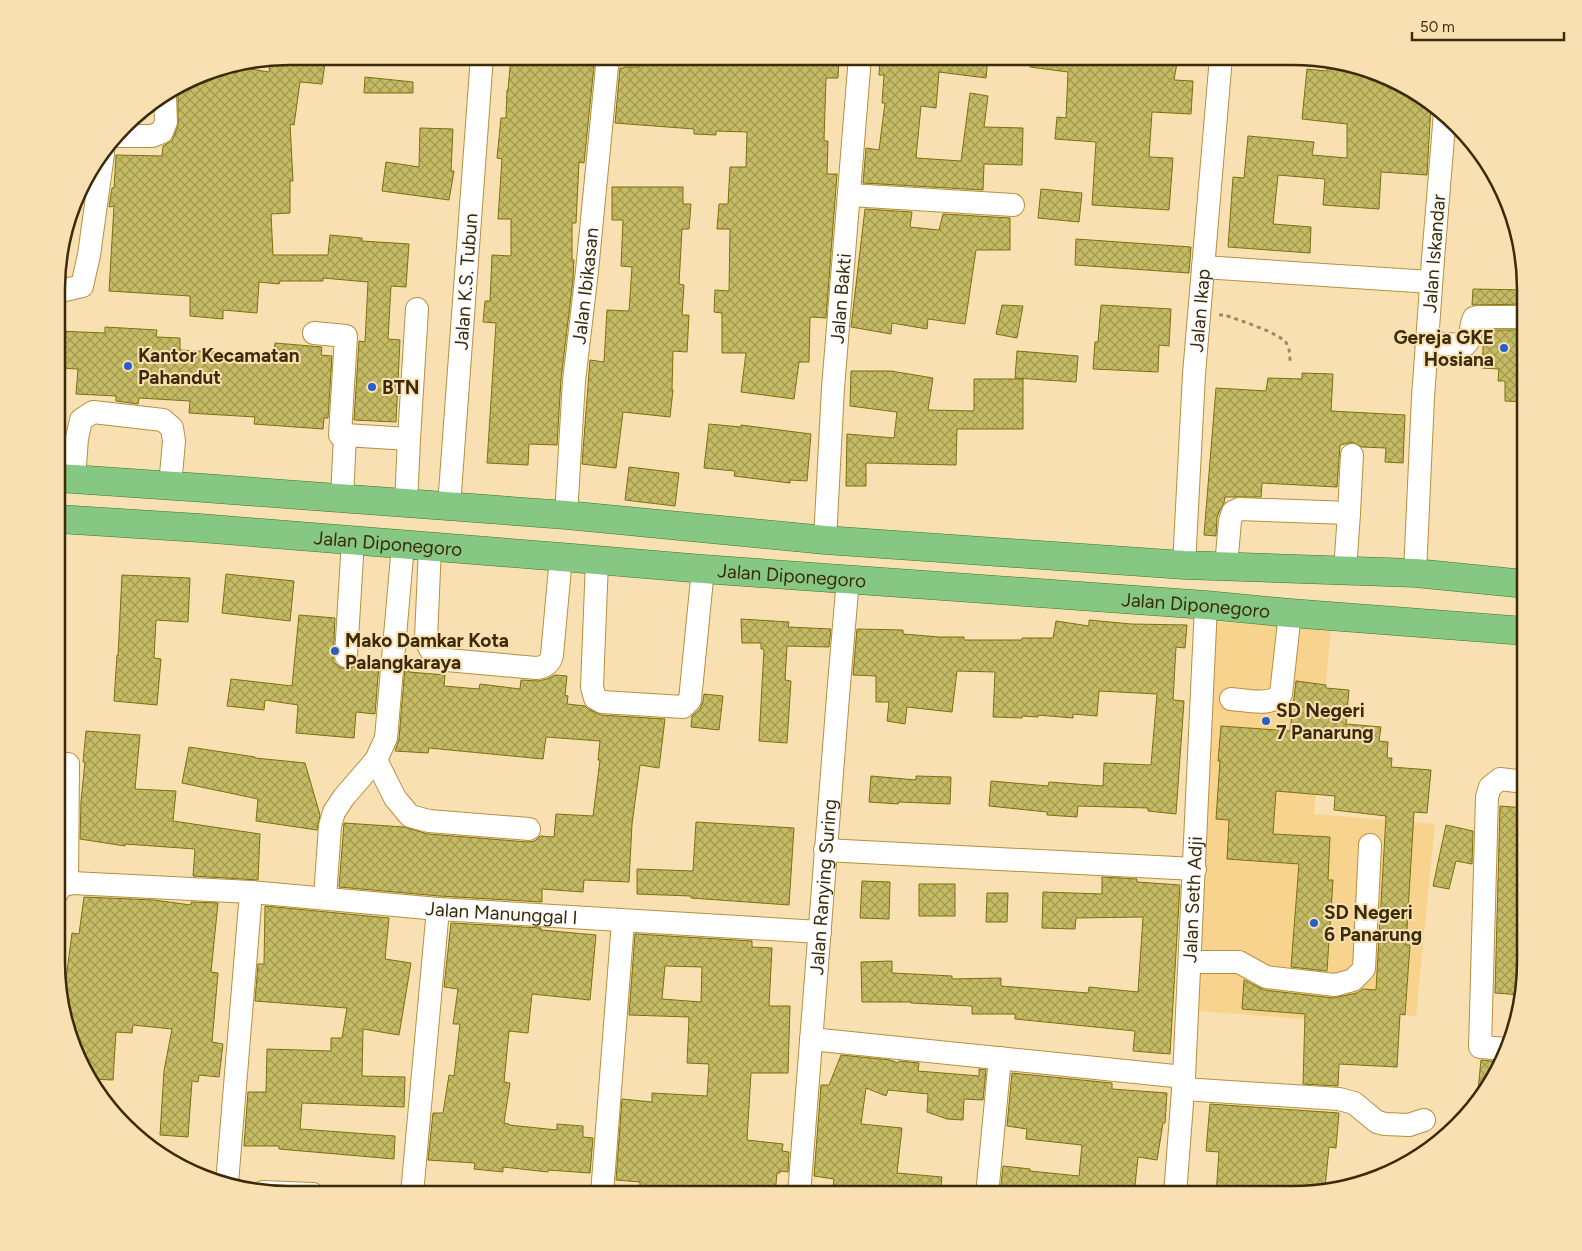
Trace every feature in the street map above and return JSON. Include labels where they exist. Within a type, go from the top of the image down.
[{"type":"main road","name":"Jalan Diponegoro","points":[[66,479],[566,514],[824,540],[1184,565],[1415,573],[1517,583]]},
{"type":"main road","points":[[200,528],[204,488]]},
{"type":"main road","name":"Jalan Diponegoro","points":[[65,519],[353,540],[704,570],[1206,604],[1290,613],[1517,630]]},
{"type":"street","name":"Jalan K.S. Tubun","points":[[450,506],[481,65]]},
{"type":"street","name":"Jalan Ibikasan","points":[[566,514],[574,381],[587,272],[607,65]]},
{"type":"street","name":"Jalan Bakti","points":[[824,540],[833,388],[859,65]]},
{"type":"street","name":"Jalan Ikap","points":[[1184,565],[1199,314],[1220,65]]},
{"type":"street","points":[[126,136],[152,136],[162,132],[166,122],[165,103]]},
{"type":"street","name":"Jalan Iskandar","points":[[1415,573],[1427,343],[1444,124]]},
{"type":"street","points":[[65,290],[82,286],[89,255],[101,168]]},
{"type":"street","points":[[850,195],[1013,205]]},
{"type":"street","points":[[1203,267],[1431,282]]},
{"type":"street","points":[[406,503],[417,309]]},
{"type":"street","points":[[1427,343],[1465,345],[1470,340],[1474,318],[1517,318]]},
{"type":"street","points":[[314,333],[346,336],[340,435],[410,439]]},
{"type":"street","points":[[66,479],[80,420],[93,412],[163,420],[172,428],[174,441],[170,486]]},
{"type":"street","points":[[342,498],[345,435]]},
{"type":"street","points":[[1345,571],[1352,455]]},
{"type":"street","points":[[1226,566],[1230,521],[1233,512],[1239,509],[1349,513]]},
{"type":"street","points":[[346,656],[353,540]]},
{"type":"street","points":[[325,898],[330,826],[334,812],[344,797],[376,760],[386,738],[403,544]]},
{"type":"street","points":[[430,547],[426,638],[428,648],[437,656],[447,660],[536,668],[544,667],[550,661],[552,655],[561,557]]},
{"type":"street","points":[[597,561],[592,687],[595,698],[602,702],[683,707],[690,700],[704,570]]},
{"type":"street","name":"Jalan Ranying Suring","points":[[800,1186],[848,579]]},
{"type":"street","name":"Jalan Seth Adji","points":[[1176,1186],[1195,870],[1206,604]]},
{"type":"street","points":[[1232,699],[1270,701],[1277,699],[1281,694],[1290,613]]},
{"type":"street","points":[[376,760],[395,798],[410,816],[429,821],[529,829]]},
{"type":"street","points":[[65,826],[68,764]]},
{"type":"street","points":[[1500,1049],[1480,1048],[1488,797],[1490,787],[1500,779],[1517,781]]},
{"type":"street","points":[[1190,962],[1239,962],[1266,977],[1285,980],[1335,985],[1353,980],[1364,969],[1370,845]]},
{"type":"street","points":[[825,850],[1195,870]]},
{"type":"street","name":"Jalan Manunggal I","points":[[65,887],[72,883],[251,892],[438,909],[820,932]]},
{"type":"street","points":[[227,1177],[251,892]]},
{"type":"street","points":[[413,1186],[438,909]]},
{"type":"street","points":[[603,1186],[623,921]]},
{"type":"street","points":[[811,1039],[1000,1058],[1183,1083],[1339,1099],[1354,1103],[1377,1122],[1385,1124],[1410,1125],[1424,1120]]},
{"type":"street","points":[[988,1186],[1000,1058]]},
{"type":"path","points":[[1199,314],[1225,315],[1281,338],[1287,344],[1290,364]]},
{"type":"shaded area","name":"SD Negeri 6 Panarung","points":[[1214,622],[1331,628],[1314,814],[1435,824],[1416,1016],[1366,1012],[1364,1024],[1199,1011]]},
{"type":"building","points":[[275,65],[325,65],[322,84],[300,82],[294,125],[290,124],[293,181],[290,181],[290,213],[271,214],[273,255],[328,255],[330,235],[362,238],[362,241],[409,244],[406,287],[391,286],[388,339],[400,340],[396,422],[354,420],[359,341],[365,342],[368,282],[323,278],[323,281],[280,281],[279,284],[259,282],[257,313],[223,310],[223,319],[190,316],[190,296],[109,291],[114,206],[109,207],[112,188],[114,188],[116,155],[162,156],[163,146],[172,141],[178,126],[178,95],[203,82],[245,69],[269,72],[269,66]]},
{"type":"building","points":[[510,65],[594,66],[584,163],[579,162],[576,223],[572,223],[573,280],[561,379],[557,445],[529,444],[528,465],[487,463],[496,323],[483,322],[485,301],[490,301],[492,255],[511,256],[511,219],[498,219],[502,159],[497,158],[501,118],[506,118]]},
{"type":"building","points":[[639,65],[839,65],[838,78],[826,78],[824,141],[828,141],[827,174],[837,174],[826,318],[810,317],[809,362],[799,362],[794,399],[741,392],[746,353],[722,353],[722,313],[714,312],[715,290],[729,291],[730,229],[717,229],[719,204],[728,204],[730,167],[746,167],[747,132],[716,131],[716,135],[694,134],[694,129],[615,123],[620,68],[639,67]]},
{"type":"building","points":[[880,65],[987,65],[986,78],[939,72],[936,108],[921,106],[916,158],[961,161],[970,93],[988,96],[984,127],[1023,128],[1022,165],[984,164],[983,190],[863,183],[866,148],[879,150],[885,103],[882,103],[884,75],[879,75]]},
{"type":"building","points":[[1030,65],[1177,65],[1174,80],[1193,81],[1191,114],[1152,112],[1149,157],[1173,158],[1169,210],[1092,205],[1096,142],[1055,139],[1057,117],[1066,118],[1068,72],[1030,67]]},
{"type":"building","points":[[1327,68],[1337,69],[1379,82],[1405,95],[1431,112],[1427,175],[1381,172],[1379,209],[1323,205],[1325,179],[1278,175],[1273,224],[1311,227],[1310,253],[1228,247],[1233,177],[1244,178],[1248,136],[1314,142],[1312,155],[1347,158],[1347,124],[1302,119],[1307,69],[1327,71]]},
{"type":"building","points":[[365,77],[413,82],[413,93],[364,93]]},
{"type":"building","points":[[420,128],[453,129],[451,171],[454,171],[449,200],[382,191],[386,162],[419,167]]},
{"type":"building","points":[[612,187],[683,187],[683,204],[691,204],[689,229],[682,229],[679,284],[684,285],[682,315],[689,315],[687,352],[673,351],[673,390],[670,417],[623,412],[616,468],[582,464],[590,360],[604,362],[607,310],[629,311],[632,267],[621,266],[623,220],[612,220]]},
{"type":"building","points":[[1041,189],[1082,193],[1079,222],[1038,218]]},
{"type":"building","points":[[865,209],[912,212],[910,227],[939,230],[943,214],[1010,218],[1010,250],[976,250],[965,324],[928,319],[927,329],[892,323],[891,334],[851,327]]},
{"type":"building","points":[[1076,239],[1191,247],[1189,273],[1075,265]]},
{"type":"building","points":[[1473,289],[1517,290],[1517,304],[1472,305]]},
{"type":"building","points":[[1002,305],[1023,306],[1017,338],[996,334]]},
{"type":"building","points":[[1101,305],[1171,309],[1169,346],[1159,345],[1158,372],[1093,369],[1095,342],[1098,342]]},
{"type":"building","points":[[105,327],[157,330],[156,337],[180,338],[180,350],[233,353],[233,359],[265,361],[265,353],[274,353],[275,343],[322,347],[321,355],[332,356],[328,418],[324,418],[323,429],[254,424],[255,417],[189,413],[190,401],[139,398],[138,404],[116,401],[116,396],[76,394],[78,369],[65,368],[65,331],[105,333]]},
{"type":"building","name":"Gereja GKE Hosiana","points":[[1484,330],[1517,330],[1517,402],[1505,401],[1505,381],[1498,381],[1499,369],[1482,368]]},
{"type":"building","points":[[1017,351],[1078,356],[1076,382],[1015,378]]},
{"type":"building","points":[[851,371],[891,371],[933,378],[928,410],[974,411],[974,379],[1023,379],[1023,429],[957,429],[956,465],[866,463],[866,486],[846,486],[847,434],[894,438],[897,412],[850,406]]},
{"type":"building","points":[[1302,373],[1333,374],[1331,411],[1405,415],[1403,463],[1385,462],[1386,448],[1362,447],[1353,442],[1340,445],[1337,487],[1262,483],[1261,497],[1225,497],[1217,517],[1216,536],[1204,535],[1216,388],[1266,391],[1268,378],[1302,379]]},
{"type":"building","points":[[709,424],[741,427],[741,425],[811,434],[807,481],[790,480],[790,483],[734,476],[735,471],[704,468]]},
{"type":"building","points":[[629,467],[679,473],[675,506],[625,500]]},
{"type":"building","points":[[226,574],[294,581],[290,621],[222,613]]},
{"type":"building","points":[[122,575],[190,578],[188,622],[156,620],[154,658],[161,659],[157,705],[114,701]]},
{"type":"building","points":[[299,615],[335,618],[333,661],[339,667],[351,668],[357,663],[379,665],[375,714],[356,712],[354,738],[296,733],[298,705],[265,700],[264,710],[227,706],[231,679],[292,686]]},
{"type":"building","points":[[741,619],[789,622],[788,627],[831,629],[829,647],[787,646],[785,680],[791,681],[787,743],[759,741],[764,649],[761,649],[761,643],[742,643]]},
{"type":"building","points":[[1089,620],[1131,624],[1187,625],[1185,648],[1176,647],[1173,700],[1184,701],[1176,814],[1148,811],[1148,808],[1078,806],[1077,817],[1047,815],[1047,812],[989,806],[991,781],[1048,786],[1049,782],[1103,786],[1104,763],[1151,765],[1157,694],[1099,691],[1097,716],[1073,714],[1073,718],[1038,715],[1038,717],[1022,716],[1022,718],[993,717],[995,672],[957,671],[952,712],[907,707],[905,724],[887,721],[889,702],[876,702],[876,676],[853,675],[857,629],[903,630],[903,634],[964,637],[964,640],[1022,640],[1022,638],[1053,638],[1056,621],[1089,626]]},
{"type":"building","points":[[405,667],[409,667],[409,672],[445,675],[444,686],[479,689],[480,684],[520,689],[521,680],[538,681],[555,675],[567,676],[565,695],[568,696],[567,704],[585,706],[601,715],[665,719],[659,768],[640,765],[632,824],[629,882],[584,880],[583,892],[542,889],[542,902],[439,896],[339,887],[344,823],[404,827],[428,834],[528,842],[535,841],[540,836],[554,837],[556,814],[593,816],[600,760],[598,760],[600,741],[546,737],[543,759],[429,748],[428,753],[395,751],[399,739]]},
{"type":"building","points":[[1296,681],[1326,685],[1326,688],[1349,690],[1346,724],[1381,727],[1379,741],[1388,742],[1387,758],[1392,758],[1391,767],[1431,770],[1427,813],[1414,812],[1406,945],[1410,945],[1405,1015],[1400,1014],[1397,1067],[1339,1064],[1338,1086],[1303,1084],[1305,1014],[1242,1009],[1244,980],[1264,990],[1333,998],[1357,993],[1363,989],[1376,990],[1386,816],[1334,810],[1335,796],[1276,791],[1273,834],[1330,837],[1328,880],[1333,880],[1327,971],[1291,967],[1299,864],[1227,859],[1229,820],[1216,819],[1221,726],[1290,731]]},
{"type":"building","points":[[704,694],[723,696],[719,730],[691,727],[692,716],[700,709]]},
{"type":"building","points":[[86,731],[140,735],[135,789],[176,791],[173,821],[260,834],[258,880],[193,876],[195,849],[125,844],[125,846],[80,839]]},
{"type":"building","points":[[189,747],[255,758],[305,763],[320,815],[317,830],[256,821],[258,799],[182,783]]},
{"type":"building","points":[[871,776],[916,780],[916,776],[951,777],[950,804],[869,802]]},
{"type":"building","points":[[1500,806],[1517,807],[1517,976],[1515,995],[1495,993]]},
{"type":"building","points":[[696,822],[794,828],[789,905],[691,898],[691,896],[637,894],[637,869],[693,871]]},
{"type":"building","points":[[1446,825],[1473,831],[1472,864],[1456,861],[1449,889],[1433,886]]},
{"type":"building","points":[[1102,877],[1137,879],[1137,882],[1180,885],[1170,1054],[1133,1051],[1135,1031],[1015,1019],[1015,1014],[972,1014],[972,1006],[911,1002],[862,1002],[861,962],[892,961],[892,973],[952,976],[952,979],[1001,978],[1001,986],[1088,993],[1089,987],[1138,992],[1143,917],[1076,918],[1075,929],[1042,928],[1043,892],[1102,894]]},
{"type":"building","points":[[862,881],[890,882],[889,919],[860,918]]},
{"type":"building","points":[[919,884],[955,884],[955,916],[919,916]]},
{"type":"building","points":[[987,893],[1008,893],[1007,922],[986,922]]},
{"type":"building","points":[[84,897],[154,900],[191,905],[191,902],[218,903],[211,972],[218,973],[212,1042],[223,1044],[219,1077],[199,1075],[198,1082],[192,1081],[188,1137],[160,1135],[164,1071],[172,1029],[133,1025],[132,1033],[116,1032],[113,1080],[99,1079],[88,1061],[77,1034],[69,1006],[66,981],[72,933],[79,934]]},
{"type":"building","points":[[265,906],[389,918],[385,959],[411,963],[399,1035],[363,1029],[362,1076],[405,1077],[404,1107],[302,1103],[300,1129],[395,1136],[394,1159],[279,1149],[279,1146],[244,1146],[248,1092],[266,1092],[267,1049],[331,1051],[331,1038],[342,1038],[347,1008],[255,1001],[258,964],[264,964]]},
{"type":"building","points":[[451,923],[541,928],[541,930],[596,935],[590,1000],[532,994],[528,1033],[509,1031],[504,1082],[510,1083],[504,1123],[557,1130],[557,1124],[583,1126],[583,1137],[593,1138],[590,1173],[548,1170],[548,1172],[503,1167],[503,1172],[474,1169],[475,1163],[428,1160],[433,1113],[443,1113],[449,1075],[454,1076],[460,1024],[453,1024],[458,989],[444,987]]},
{"type":"building","points":[[635,934],[752,941],[752,947],[772,948],[769,1006],[790,1006],[788,1073],[751,1073],[747,1140],[783,1144],[782,1151],[789,1152],[788,1172],[780,1171],[780,1173],[777,1173],[776,1186],[640,1186],[640,1182],[616,1180],[622,1099],[652,1102],[652,1093],[707,1096],[709,1064],[687,1063],[689,1017],[629,1015]],"holes":[[[665,966],[702,967],[701,1002],[662,999]]]},
{"type":"building","points":[[841,1055],[890,1060],[898,1063],[899,1061],[919,1063],[918,1071],[979,1076],[979,1069],[986,1070],[983,1100],[964,1099],[963,1120],[947,1119],[927,1112],[928,1094],[888,1090],[886,1096],[866,1088],[861,1124],[902,1128],[897,1173],[942,1177],[941,1186],[833,1186],[834,1179],[814,1176],[821,1085],[829,1085]]},
{"type":"building","points":[[1481,1060],[1494,1061],[1487,1074],[1478,1087]]},
{"type":"building","points":[[1012,1073],[1112,1083],[1112,1089],[1167,1093],[1165,1123],[1163,1123],[1157,1160],[1138,1157],[1135,1186],[1001,1186],[1003,1166],[1079,1176],[1082,1145],[1026,1139],[1027,1129],[1007,1126]]},
{"type":"building","points":[[1210,1104],[1339,1113],[1336,1148],[1329,1147],[1325,1184],[1307,1186],[1217,1186],[1219,1152],[1206,1151]]},
{"type":"place","name":"Gereja GKE Hosiana","points":[[1504,348]]},
{"type":"place","name":"Kantor Kecamatan Pahandut","points":[[128,366]]},
{"type":"place","name":"BTN","points":[[372,387]]},
{"type":"place","name":"Mako Damkar Kota Palangkaraya","points":[[335,651]]},
{"type":"place","name":"SD Negeri 7 Panarung","points":[[1266,721]]},
{"type":"place","name":"SD Negeri 6 Panarung","points":[[1314,923]]}]
